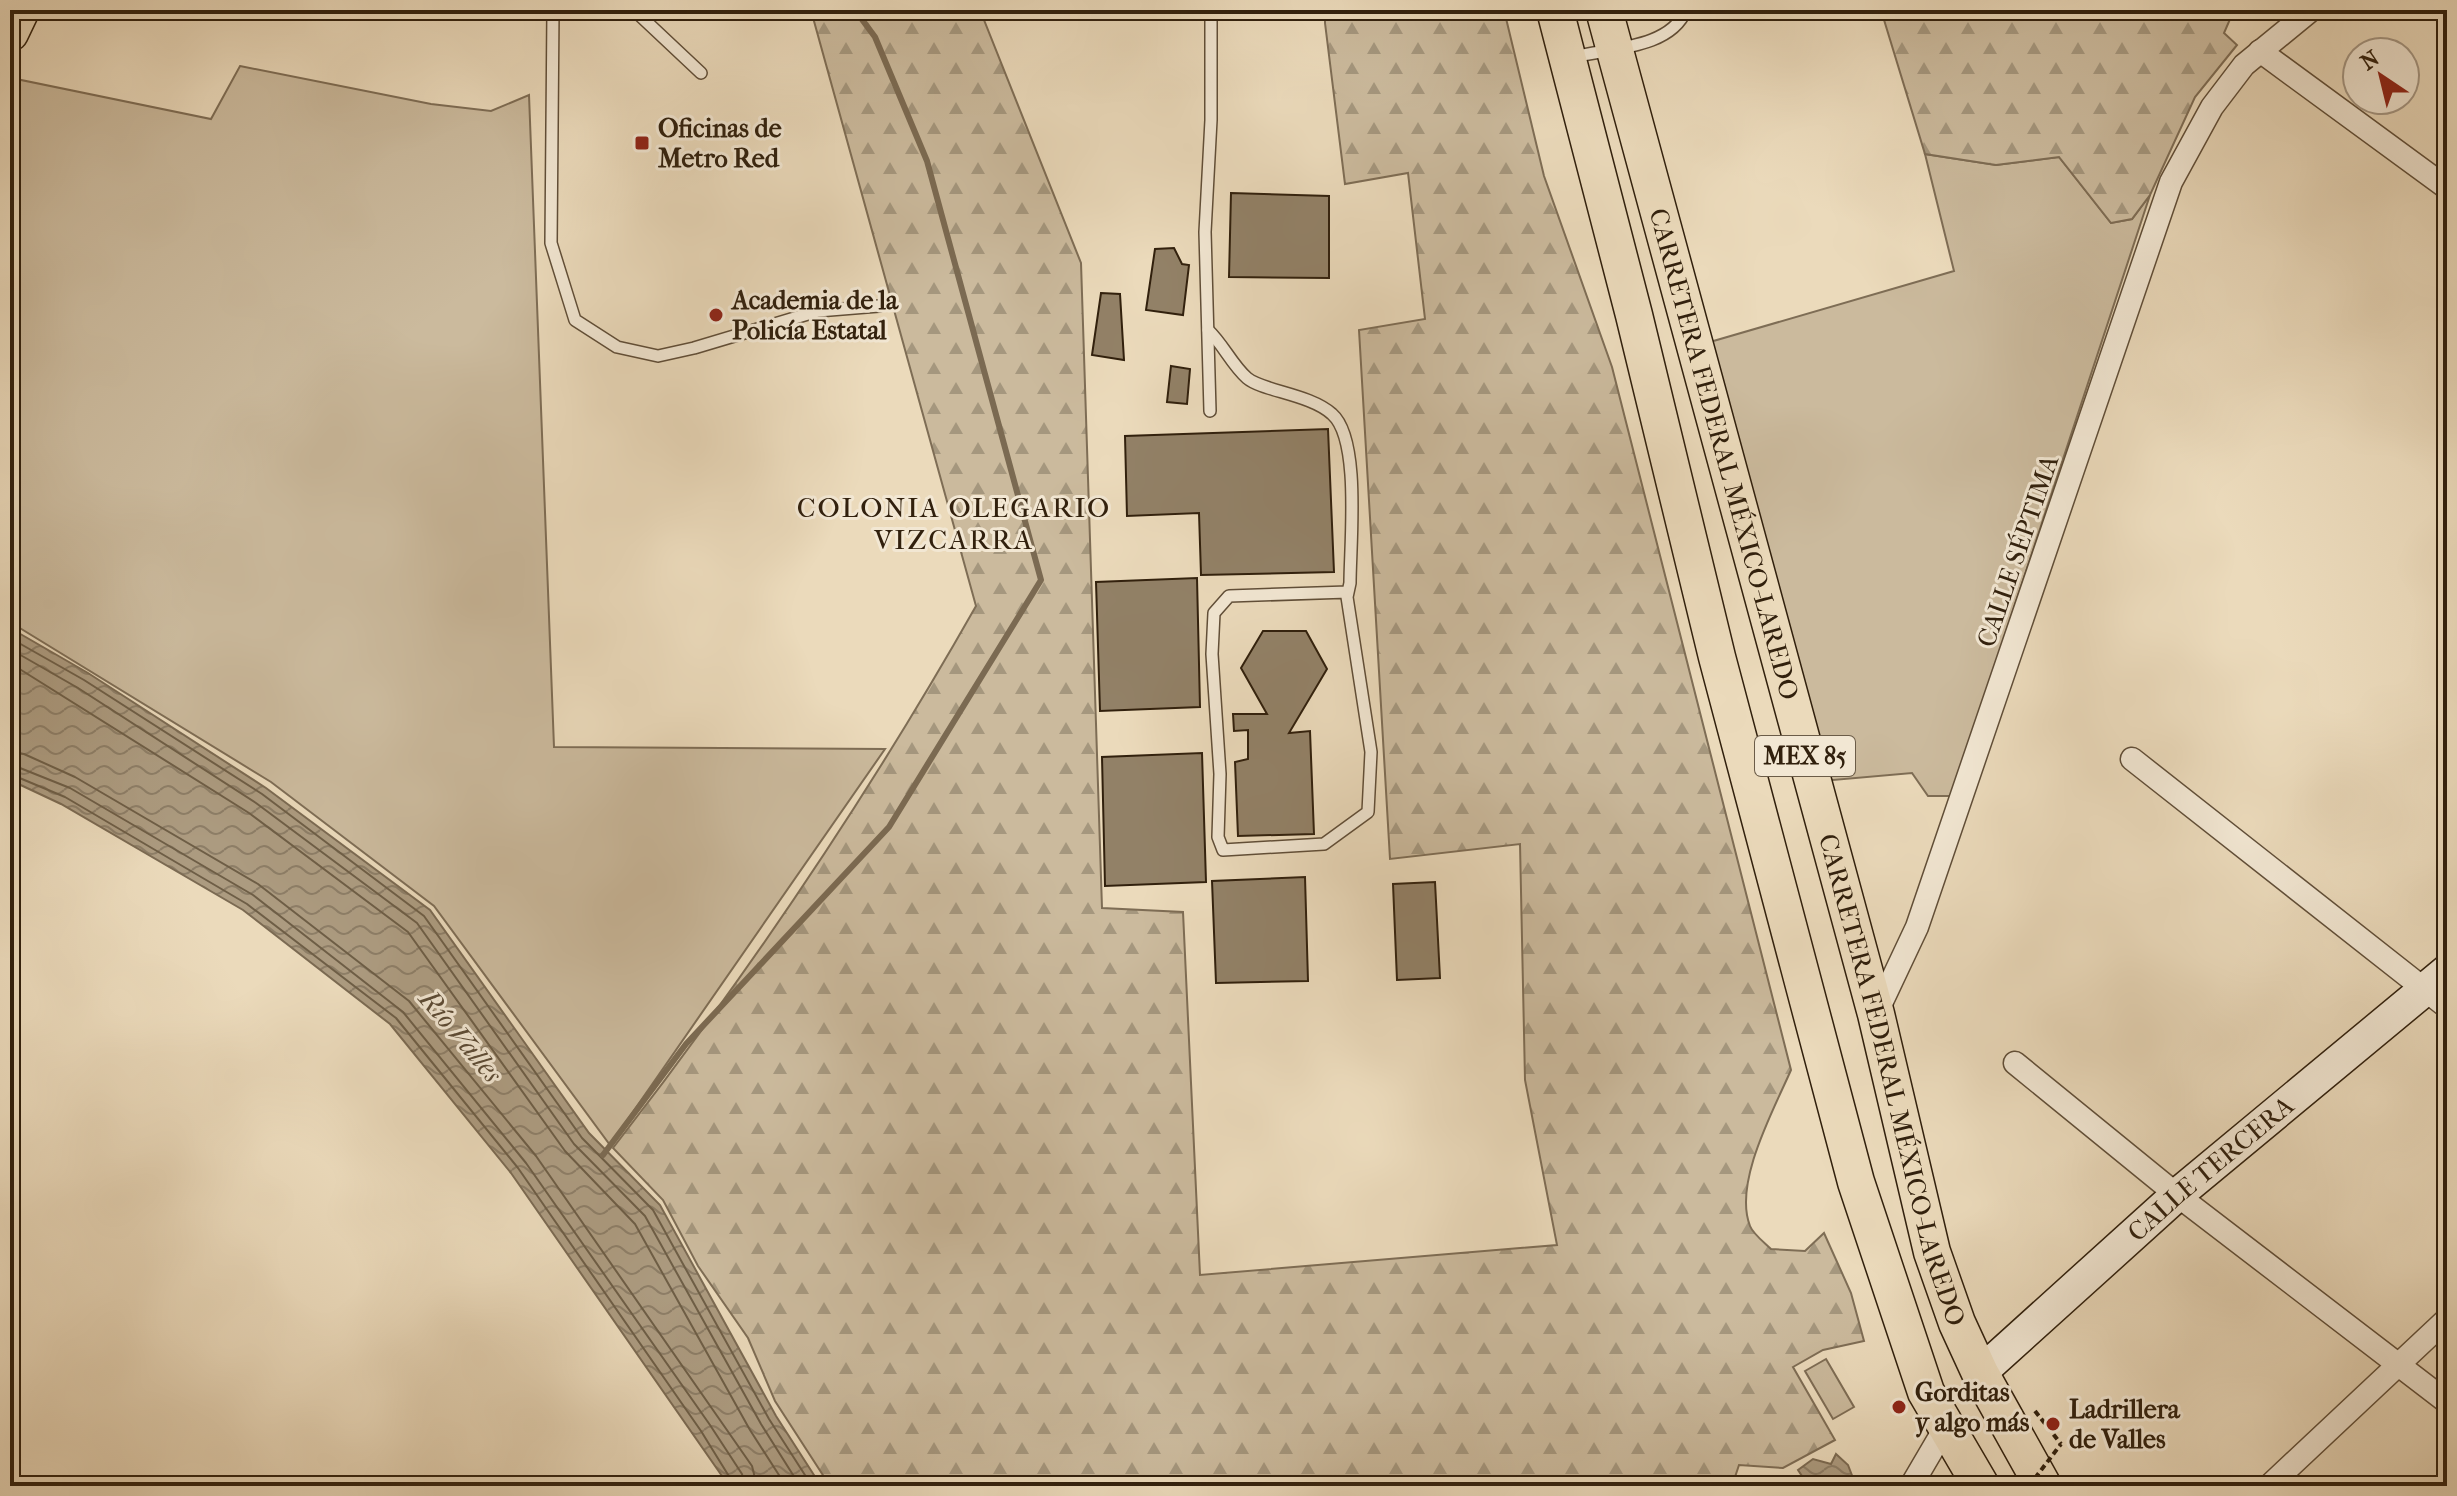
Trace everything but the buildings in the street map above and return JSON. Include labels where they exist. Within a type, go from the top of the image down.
[{"type":"main road","points":[[10,33],[21,10]]},
{"type":"main road","name":"CARRETERA FEDERAL MÉXICO-LAREDO","points":[[1555,10],[1717,657],[1856,1182],[1926,1392],[1981,1486]]},
{"type":"main road","name":"CARRETERA FEDERAL MÉXICO-LAREDO","points":[[1604,10],[1876,1014],[1932,1252],[1957,1323],[1980,1373],[2043,1486]]},
{"type":"street","name":"CALLE SÉPTIMA","points":[[1876,1014],[1923,912],[2171,182],[2212,107],[2244,65],[2311,10]]},
{"type":"street","points":[[2260,51],[2447,188]]},
{"type":"street","points":[[2132,759],[2440,990]]},
{"type":"street","name":"CALLE TERCERA","points":[[1980,1373],[2177,1195],[2440,990]]},
{"type":"street","points":[[2015,1063],[2177,1195],[2447,1402]]},
{"type":"street","points":[[2269,1486],[2447,1319]]},
{"type":"street","points":[[1911,1486],[1945,1428]]},
{"type":"lane","points":[[553,10],[551,243],[575,320],[617,347],[658,356],[818,311],[879,306]]},
{"type":"lane","points":[[634,10],[701,73]]},
{"type":"lane","points":[[1210,411],[1205,232],[1211,120],[1211,10]]},
{"type":"lane","points":[[1569,58],[1615,47],[1648,45],[1682,20],[1686,10]]},
{"type":"lane","points":[[1208,330],[1248,379],[1306,400],[1332,414],[1344,431],[1349,459],[1348,592],[1371,752],[1368,812],[1324,844],[1223,850],[1218,837],[1220,774],[1212,654],[1214,613],[1229,596],[1348,592]]},
{"type":"path","points":[[2028,1403],[2061,1444],[2029,1486]]},
{"type":"green space","points":[[804,10],[980,10],[1081,263],[1102,908],[1183,912],[1200,1275],[1557,1245],[1525,1080],[1520,844],[1390,859],[1359,330],[1425,319],[1408,173],[1345,184],[1325,23],[1325,10],[1504,10],[1544,176],[1612,367],[1791,1070],[1751,1168],[1746,1209],[1750,1226],[1771,1249],[1805,1251],[1824,1233],[1851,1293],[1864,1341],[1823,1350],[1793,1367],[1835,1440],[1783,1468],[1739,1465],[1732,1486],[830,1486],[775,1401],[748,1338],[698,1266],[663,1200],[613,1148],[711,1018],[804,884],[893,746],[976,606],[812,14]]},
{"type":"green space","points":[[1881,10],[2234,10],[2224,33],[2237,45],[2195,97],[2150,195],[2132,219],[2111,223],[2059,157],[1996,165],[1925,154]]},
{"type":"green space","points":[[240,66],[431,104],[491,111],[529,95],[554,747],[885,749],[610,1145],[434,906],[271,782],[10,622],[10,90],[16,79],[211,119]]},
{"type":"green space","points":[[1925,154],[1996,165],[2059,157],[2111,223],[2132,219],[2150,195],[1952,796],[1928,796],[1912,773],[1822,781],[1710,342],[1954,271]]},
{"type":"green space","points":[[1826,1359],[1854,1407],[1833,1419],[1805,1371]]},
{"type":"water","name":"Río Valles","points":[[10,628],[88,673],[266,788],[430,910],[589,1133],[660,1205],[776,1416],[821,1486],[729,1486],[511,1173],[390,1024],[243,910],[61,804],[10,780]]},
{"type":"water","points":[[1836,1454],[1848,1465],[1856,1486],[1806,1482],[1798,1470],[1813,1459],[1831,1464]]},
{"type":"waterway","points":[[603,1155],[686,1044],[889,827],[1041,580],[927,161],[875,37],[855,10]]},
{"type":"place","name":"Oficinas de Metro Red","points":[[642,143]]},
{"type":"place","name":"Academia de la Policía Estatal","points":[[716,315]]},
{"type":"place","name":"Gorditas y algo más","points":[[1899,1407]]},
{"type":"place","name":"Ladrillera de Valles","points":[[2053,1424]]},
{"type":"district","name":"COLONIA OLEGARIO VIZCARRA","points":[[954,523]]}]
